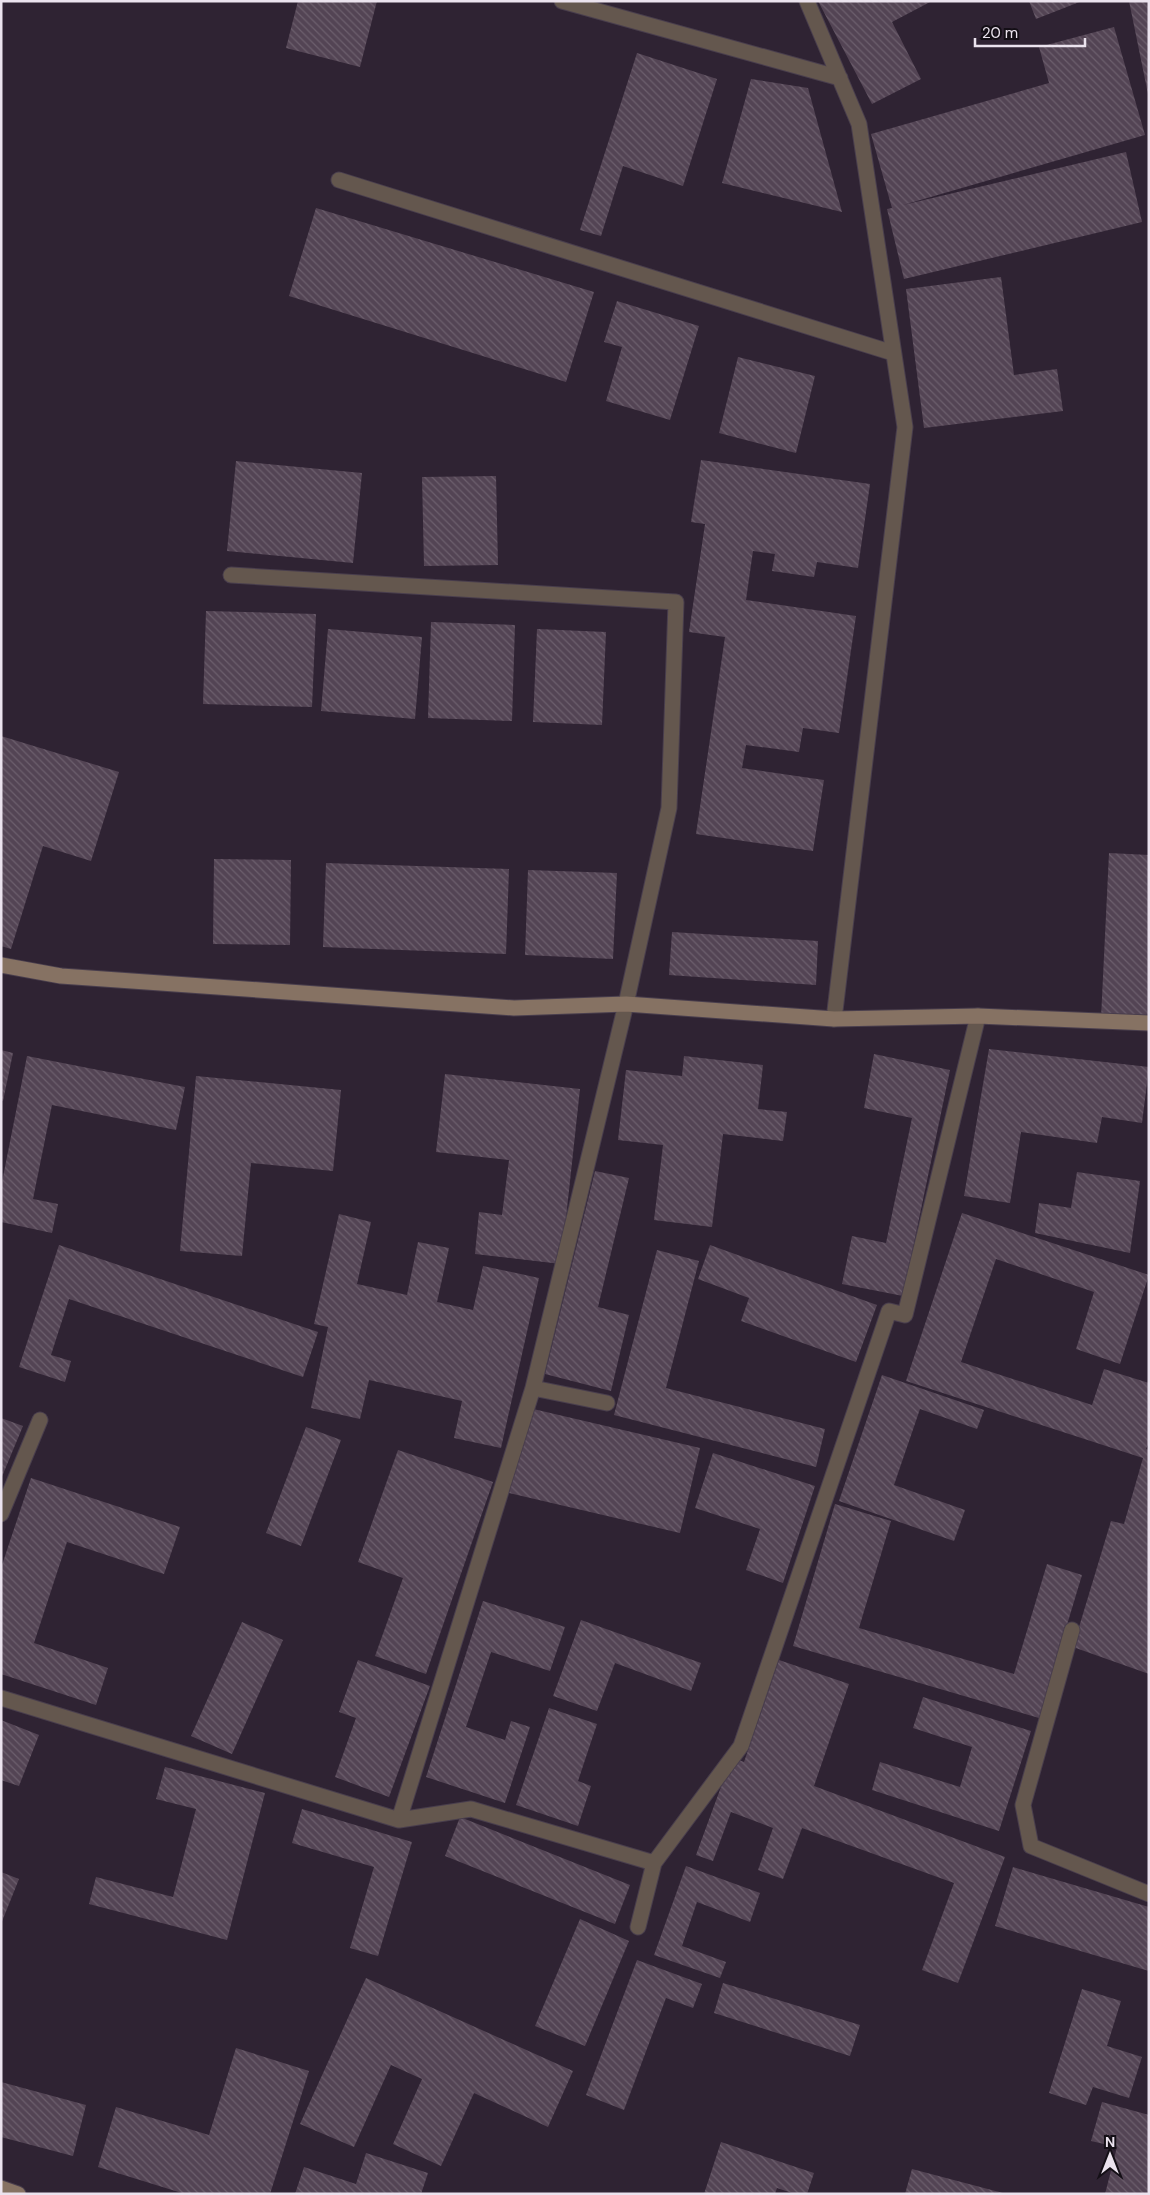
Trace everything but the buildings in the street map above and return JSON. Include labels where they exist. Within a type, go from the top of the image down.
[{"type":"street","points":[[562,1],[840,78]]},
{"type":"street","points":[[807,1],[859,124],[904,426],[834,1019]]},
{"type":"street","points":[[339,180],[893,353]]},
{"type":"street","points":[[231,575],[676,602],[669,808],[626,1004],[532,1388],[400,1820]]},
{"type":"street","points":[[1,964],[61,976],[514,1008],[626,1004],[834,1019],[978,1016],[1149,1023]]},
{"type":"street","points":[[638,1927],[654,1863],[741,1746],[889,1311],[906,1314],[978,1016]]},
{"type":"street","points":[[532,1388],[607,1403]]},
{"type":"street","points":[[1,1514],[40,1420]]},
{"type":"street","points":[[1072,1630],[1023,1805],[1030,1846],[1149,1894]]},
{"type":"street","points":[[1,1698],[400,1820],[471,1809],[654,1863]]},
{"type":"street","points":[[1,2188],[18,2194]]}]
